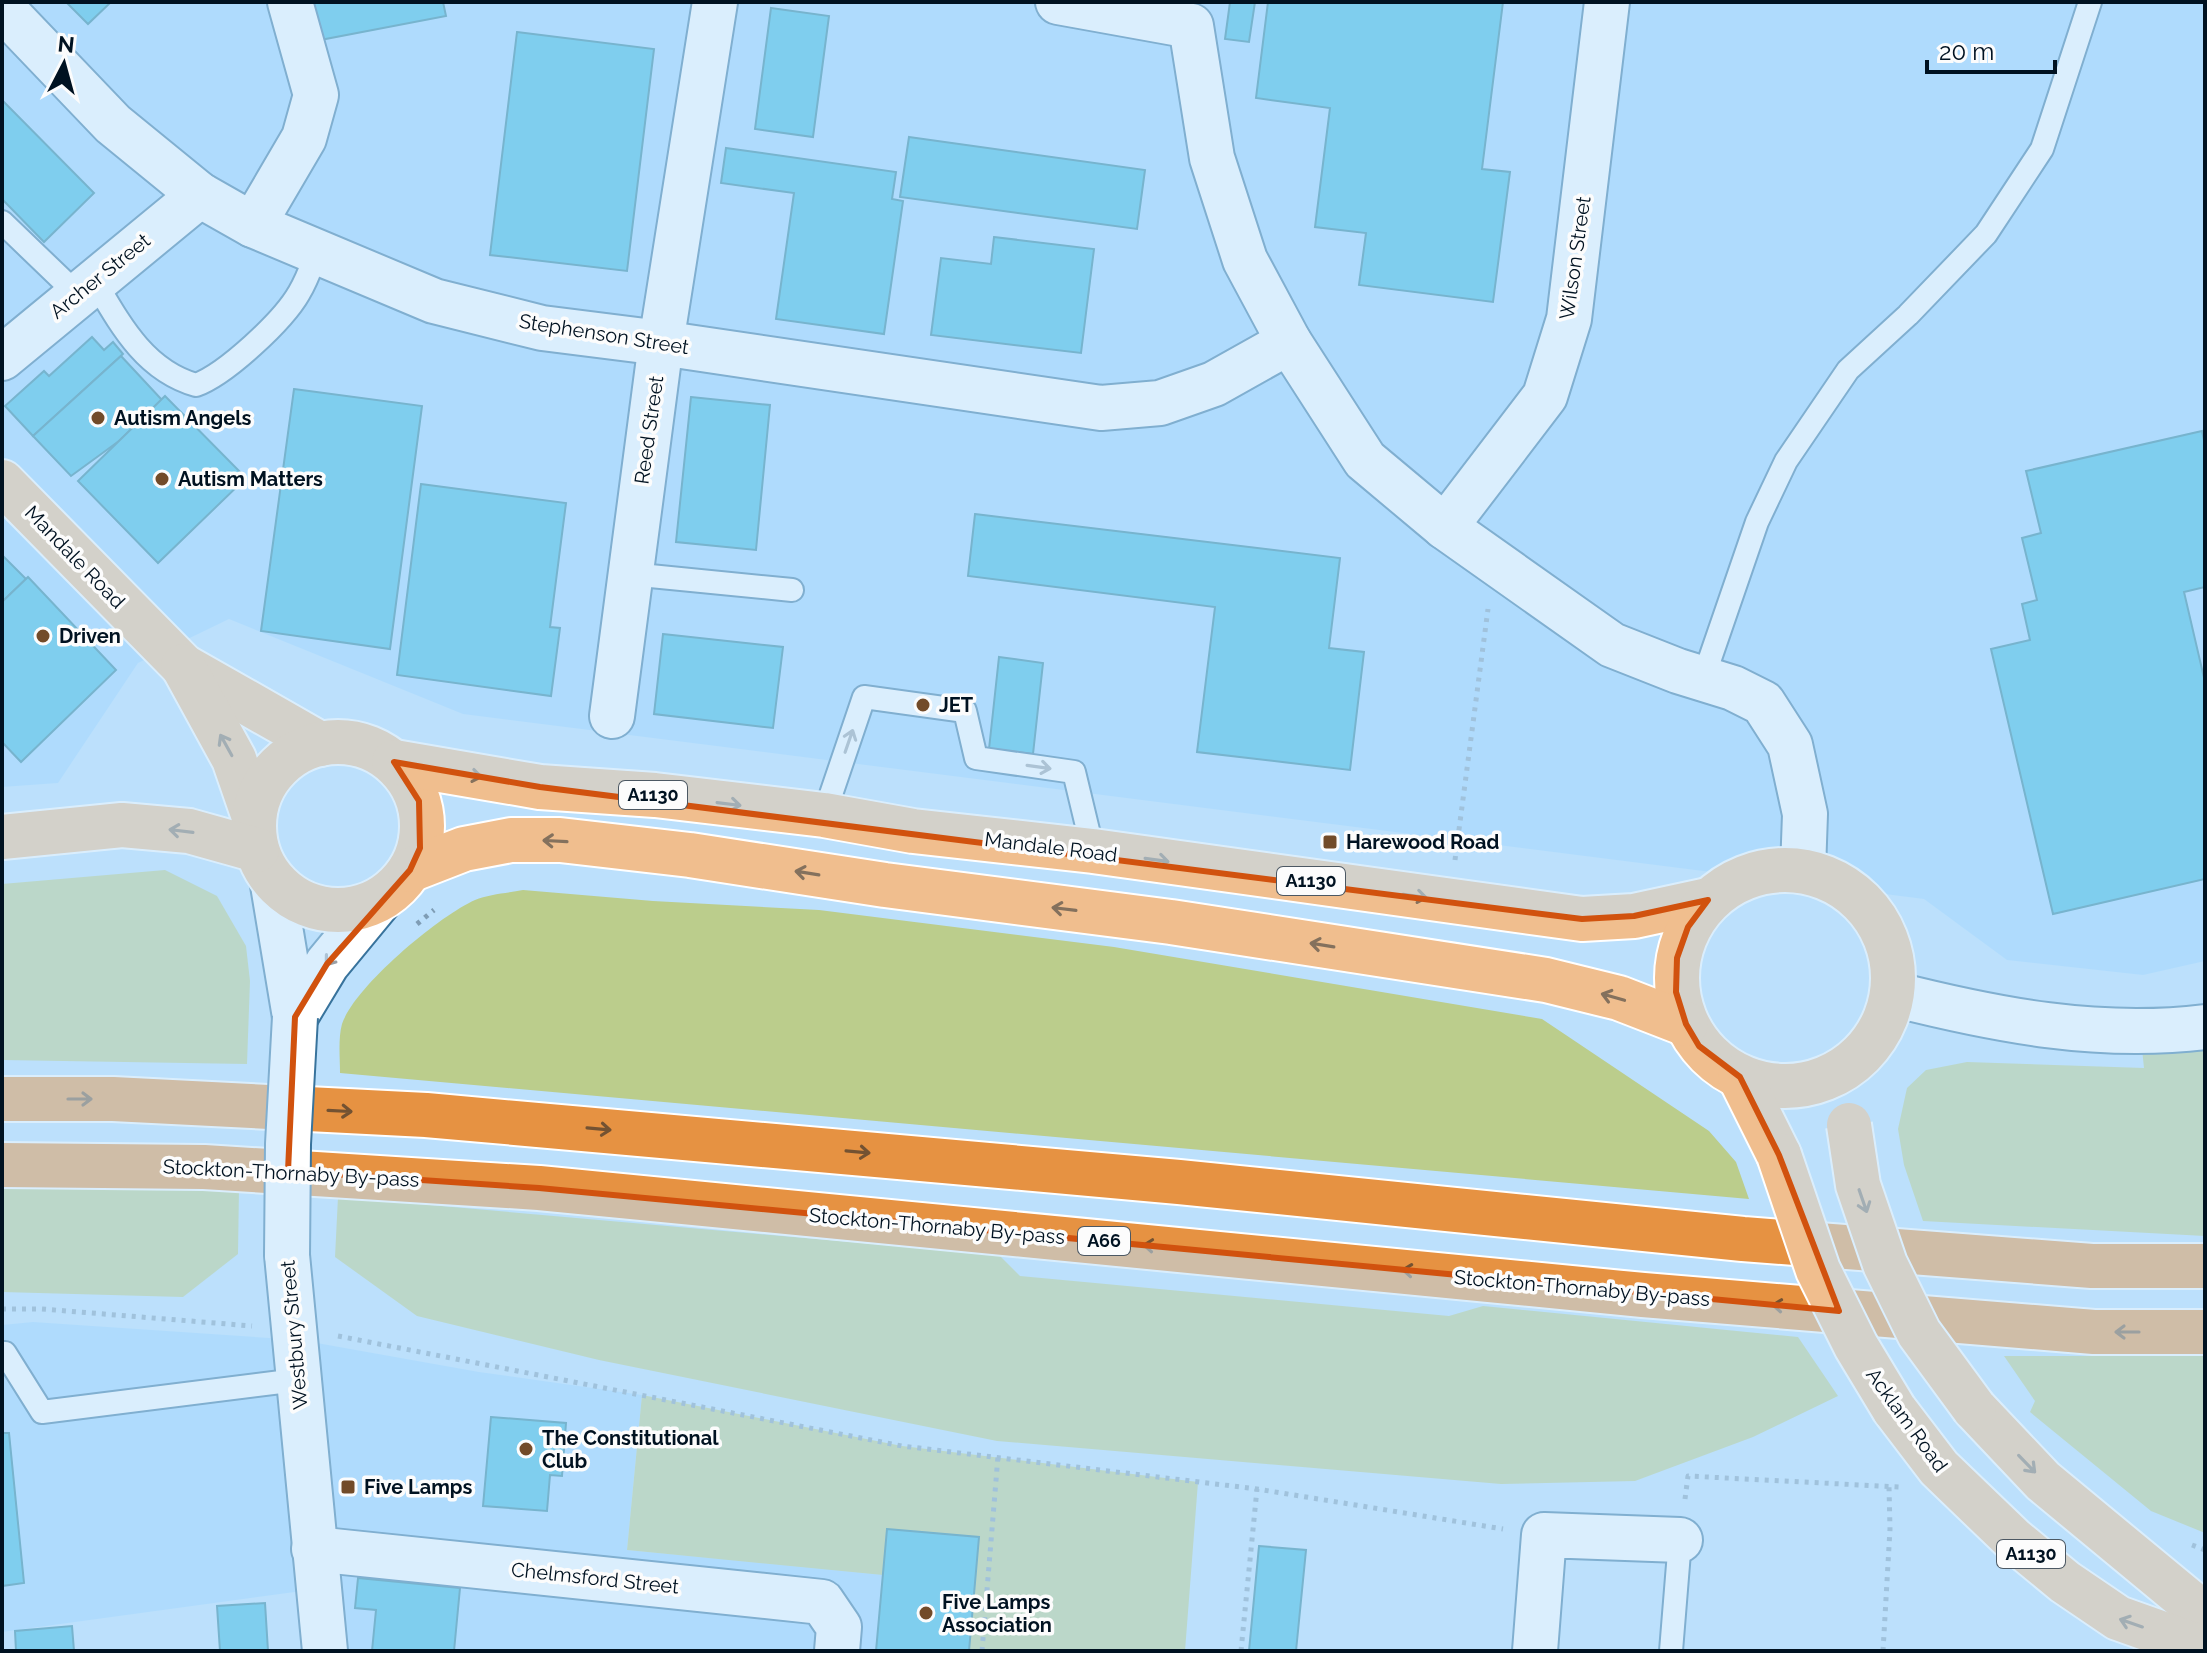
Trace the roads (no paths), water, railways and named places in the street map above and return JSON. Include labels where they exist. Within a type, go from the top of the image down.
[{"type":"highway","points":[[2,1099],[113,1099],[426,1115],[1148,1179],[1743,1239],[2092,1266],[2205,1266]]},
{"type":"highway","name":"Stockton-Thornaby By-pass","points":[[2,1165],[204,1167],[523,1187],[1643,1295],[2094,1332],[2205,1332]]},
{"type":"main road","name":"Mandale Road","points":[[2,482],[183,666],[234,759],[261,849]]},
{"type":"main road","name":"Mandale Road","points":[[183,666],[320,744]]},
{"type":"main road","name":"Mandale Road","points":[[261,849],[261,792],[275,770],[295,753],[320,744],[346,742],[371,748],[394,762],[540,787],[655,795],[824,815],[913,831],[1093,851],[1582,919],[1634,916],[1708,900]]},
{"type":"main road","points":[[2,837],[122,825],[189,831],[261,849],[294,899],[322,909],[351,910],[379,901],[397,887],[410,870],[420,848],[423,825],[419,801],[409,780],[394,762]]},
{"type":"main road","points":[[410,870],[464,849],[511,840],[560,840],[690,855],[1500,973],[1619,998],[1686,1024]]},
{"type":"main road","name":"A1130","points":[[1769,870],[1803,870],[1835,881],[1863,901],[1882,929],[1893,960],[1893,994],[1883,1026],[1865,1052],[1838,1073],[1806,1085],[1773,1086],[1740,1077],[1718,1064],[1699,1046],[1686,1024],[1676,992],[1677,958],[1688,927],[1708,900],[1736,880],[1769,870]]},
{"type":"main road","name":"A1130","points":[[1865,1052],[1849,1125],[1858,1185],[1885,1264],[1919,1333],[1974,1408],[2043,1481],[2205,1615]]},
{"type":"main road","name":"Acklam Road","points":[[1740,1077],[1779,1155],[1818,1270],[1856,1346],[1894,1409],[1939,1468],[2014,1540],[2065,1582],[2118,1618],[2205,1649]]},
{"type":"street","points":[[253,225],[304,138],[316,95],[290,2]]},
{"type":"street","name":"Reed Street","points":[[612,716],[661,343],[715,2]]},
{"type":"street","points":[[1058,2],[1191,26],[1212,158],[1245,260],[1289,342],[1365,460],[1445,527],[1612,645],[1733,688],[1763,703],[1790,745],[1805,814],[1803,870]]},
{"type":"street","name":"Wilson Street","points":[[1445,527],[1545,396],[1565,332],[1607,2]]},
{"type":"street","name":"Stephenson Street","points":[[2,8],[113,124],[200,195],[253,225],[434,301],[542,328],[1101,408],[1160,403],[1214,384],[1289,342]]},
{"type":"street","name":"Archer Street","points":[[2,358],[200,195]]},
{"type":"street","name":"Westbury Street","points":[[261,849],[295,1017],[288,1144],[287,1255],[325,1651]]},
{"type":"street","name":"Westbury Street","points":[[295,1017],[327,964],[379,901]]},
{"type":"street","points":[[1893,994],[1978,1016],[2085,1031],[2175,1031],[2205,1027]]},
{"type":"street","points":[[1535,1651],[1544,1535],[1680,1540]]},
{"type":"street","name":"Chelmsford Street","points":[[314,1549],[822,1602],[839,1627],[837,1651]]},
{"type":"lane","points":[[1703,679],[1757,522],[1786,461],[1848,370],[1908,315],[1986,234],[2042,149],[2090,2]]},
{"type":"lane","points":[[2,222],[85,287],[143,354],[168,373],[196,385],[208,381],[238,358],[285,313],[300,292],[317,252]]},
{"type":"lane","points":[[630,574],[792,590]]},
{"type":"lane","points":[[824,815],[864,697],[965,711],[976,758],[1074,772],[1093,851]]},
{"type":"lane","points":[[2,1353],[5,1353],[42,1412],[297,1380]]},
{"type":"lane","points":[[1671,1651],[1680,1540]]},
{"type":"place","name":"Autism Angels","points":[[98,418]]},
{"type":"place","name":"Autism Matters","points":[[162,479]]},
{"type":"place","name":"Driven","points":[[43,636]]},
{"type":"place","name":"JET","points":[[923,705]]},
{"type":"place","name":"Harewood Road","points":[[1330,842]]},
{"type":"place","name":"The Constitutional Club","points":[[526,1449]]},
{"type":"place","name":"Five Lamps","points":[[348,1487]]},
{"type":"place","name":"Five Lamps Association","points":[[926,1613]]}]
